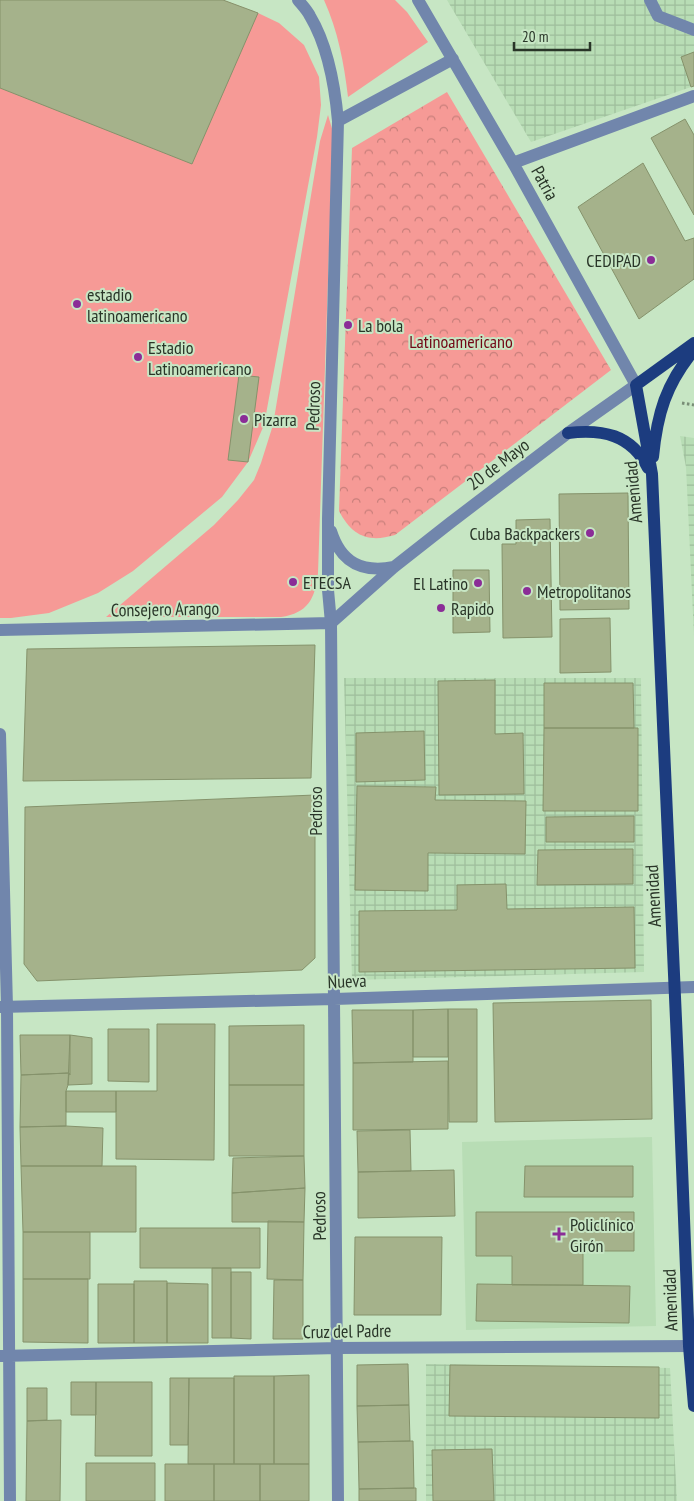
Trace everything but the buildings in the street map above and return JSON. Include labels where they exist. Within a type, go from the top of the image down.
[{"type":"main road","name":"20 de Mayo","points":[[636,385],[694,343]]},
{"type":"main road","points":[[652,474],[658,418],[664,399],[694,350]]},
{"type":"main road","name":"Amenidad","points":[[636,385],[652,474],[694,1406]]},
{"type":"main road","points":[[568,434],[604,432],[618,438],[639,454],[652,474]]},
{"type":"street","points":[[298,0],[310,16],[322,43],[335,91],[338,121],[452,59]]},
{"type":"street","name":"Patria","points":[[418,0],[513,163],[636,385]]},
{"type":"street","points":[[650,0],[658,16],[694,30]]},
{"type":"street","points":[[513,163],[694,96]]},
{"type":"street","name":"Pedroso","points":[[338,121],[328,520],[328,590],[331,623],[338,1501]]},
{"type":"street","name":"20 de Mayo","points":[[331,623],[394,567],[568,434],[636,385]]},
{"type":"street","points":[[328,520],[338,548],[344,556],[354,563],[371,569],[381,570],[394,567]]},
{"type":"street","name":"Consejero Arango","points":[[0,630],[331,623]]},
{"type":"street","points":[[0,734],[4,1356],[10,1501]]},
{"type":"street","name":"Nueva","points":[[3,1007],[694,987]]},
{"type":"street","name":"Cruz del Padre","points":[[4,1356],[338,1348],[692,1346]]},
{"type":"shaded area","points":[[447,0],[694,0],[694,86],[531,142]]},
{"type":"shaded area","points":[[680,436],[694,438],[694,636],[686,467]]},
{"type":"shaded area","points":[[344,678],[641,678],[644,972],[352,980]]},
{"type":"shaded area","name":"Policlínico Girón","points":[[652,1137],[656,1326],[466,1330],[462,1142]]},
{"type":"shaded area","points":[[426,1364],[670,1368],[677,1501],[426,1501]]},
{"type":"green space","name":"Estadio Latinoamericano","points":[[0,0],[223,0],[279,23],[304,45],[319,77],[321,105],[317,137],[264,425],[248,462],[222,497],[133,571],[98,593],[49,613],[11,618],[0,618]]},
{"type":"green space","points":[[324,0],[395,0],[407,12],[428,42],[348,97],[340,47]]},
{"type":"green space","name":"Latinoamericano","points":[[447,92],[611,370],[395,535],[369,538],[355,532],[339,511],[352,148]]},
{"type":"green space","points":[[328,115],[333,132],[318,573],[312,597],[304,608],[298,612],[281,617],[106,617],[214,525],[254,480],[273,425],[320,141]]},
{"type":"place","name":"CEDIPAD","points":[[651,260]]},
{"type":"place","name":"estadio latinoamericano","points":[[77,304]]},
{"type":"place","name":"La bola","points":[[348,325]]},
{"type":"place","name":"Estadio Latinoamericano","points":[[138,357]]},
{"type":"place","name":"Pizarra","points":[[244,419]]},
{"type":"place","name":"Cuba Backpackers","points":[[590,533]]},
{"type":"place","name":"ETECSA","points":[[293,582]]},
{"type":"place","name":"El Latino","points":[[478,583]]},
{"type":"place","name":"Metropolitanos","points":[[527,591]]},
{"type":"place","name":"Rapido","points":[[441,608]]},
{"type":"place","name":"Policlínico Girón","points":[[559,1234]]}]
